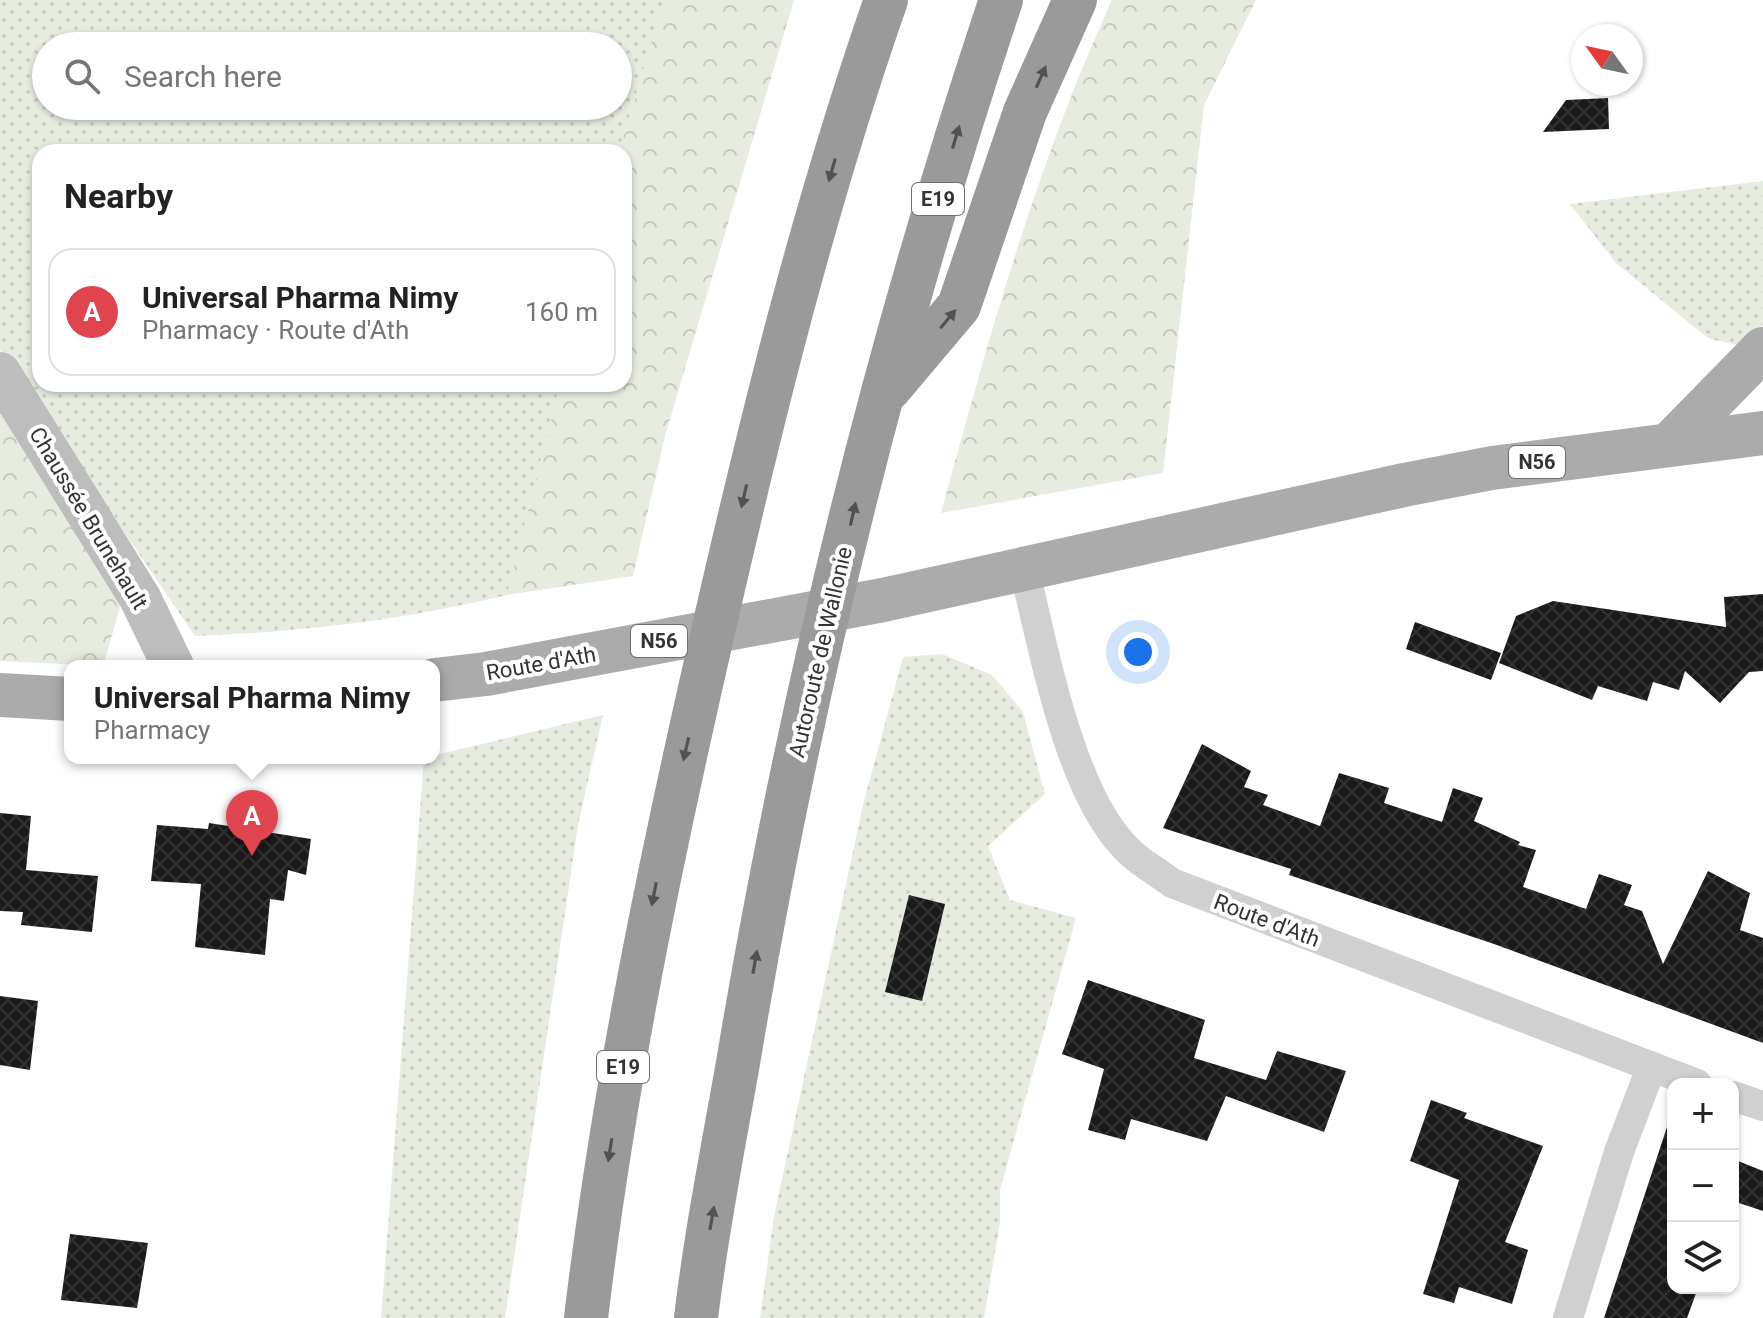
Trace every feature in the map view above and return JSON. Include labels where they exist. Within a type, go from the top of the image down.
[{"type":"highway","points":[[853,95],[855,0]]},
{"type":"highway","name":"E19","points":[[586,1318],[637,980],[670,817],[762,420],[853,95],[886,0]]},
{"type":"highway","name":"Autoroute de Wallonie","points":[[696,1318],[783,808],[880,400],[955,137],[1001,0]]},
{"type":"highway","points":[[880,400],[959,306],[1025,112],[1075,0]]},
{"type":"main road","points":[[1671,443],[1763,349]]},
{"type":"main road","name":"Chaussée Brunehault","points":[[0,373],[140,598],[170,660]]},
{"type":"main road","name":"Route d'Ath","points":[[440,679],[486,674],[868,603],[1492,468],[1763,433]]},
{"type":"main road","points":[[0,695],[64,699]]},
{"type":"street","name":"Route d'Ath","points":[[1024,569],[1072,758],[1106,820],[1130,853],[1172,883],[1680,1078]]},
{"type":"street","points":[[1568,1318],[1619,1152],[1651,1068]]},
{"type":"street","points":[[1739,1098],[1763,1106]]},
{"type":"green space","points":[[0,0],[664,0],[632,108],[632,32],[32,32],[32,120],[628,120],[621,144],[32,144],[32,392],[558,392],[507,595],[352,623],[195,636],[0,350]]},
{"type":"green space","points":[[664,0],[794,0],[665,436],[633,576],[507,595],[558,392],[632,392],[632,144],[621,144],[628,120],[632,120],[632,108]]},
{"type":"green space","points":[[1112,0],[1256,0],[1204,105],[1163,473],[941,513],[996,318],[1037,188]]},
{"type":"green space","points":[[1763,181],[1763,326],[1742,346],[1710,339],[1616,263],[1570,204]]},
{"type":"green space","points":[[0,393],[121,604],[105,660],[64,660],[64,664],[0,661]]},
{"type":"green space","points":[[942,654],[992,675],[1023,712],[1045,794],[988,846],[1010,900],[1076,918],[1000,1190],[1000,1222],[984,1318],[760,1318],[774,1216],[864,801],[903,657]]},
{"type":"green space","points":[[603,715],[578,825],[505,1318],[381,1318],[424,764],[440,764],[440,754]]},
{"type":"building","points":[[1608,98],[1609,129],[1543,132],[1566,100]]},
{"type":"building","points":[[1763,594],[1763,671],[1749,672],[1720,703],[1685,671],[1679,690],[1653,682],[1647,701],[1598,686],[1592,700],[1499,663],[1516,616],[1553,601],[1726,627],[1724,597]]},
{"type":"building","points":[[1415,622],[1501,653],[1491,680],[1406,649]]},
{"type":"building","points":[[1202,744],[1251,771],[1244,787],[1268,795],[1263,805],[1320,826],[1339,773],[1389,788],[1384,803],[1442,822],[1453,788],[1483,798],[1474,821],[1520,842],[1518,845],[1536,850],[1523,887],[1586,909],[1599,874],[1632,885],[1624,905],[1642,911],[1663,964],[1708,871],[1750,893],[1740,930],[1763,938],[1763,1043],[1494,944],[1289,875],[1291,869],[1163,828]]},
{"type":"building","points":[[0,813],[31,816],[26,870],[98,876],[92,932],[21,925],[23,912],[0,911]]},
{"type":"building","points":[[209,823],[311,839],[306,875],[288,870],[284,901],[270,899],[265,955],[195,947],[201,884],[151,881],[157,825],[208,829]]},
{"type":"building","points":[[909,895],[945,904],[922,1001],[885,992]]},
{"type":"building","points":[[1088,980],[1205,1020],[1194,1058],[1266,1080],[1277,1051],[1346,1071],[1324,1132],[1226,1096],[1207,1141],[1131,1119],[1125,1140],[1088,1130],[1104,1069],[1062,1054]]},
{"type":"building","points":[[0,996],[38,1001],[30,1070],[0,1065]]},
{"type":"building","points":[[1431,1100],[1467,1113],[1464,1118],[1543,1146],[1505,1242],[1528,1250],[1512,1304],[1459,1287],[1454,1303],[1423,1294],[1459,1180],[1410,1161]]},
{"type":"building","points":[[1667,1127],[1667,1294],[1696,1294],[1687,1318],[1604,1318]]},
{"type":"building","points":[[1739,1161],[1763,1171],[1763,1211],[1739,1203]]},
{"type":"building","points":[[70,1234],[148,1243],[137,1308],[61,1300]]},
{"type":"place","name":"Universal Pharma Nimy","points":[[252,856]]}]
